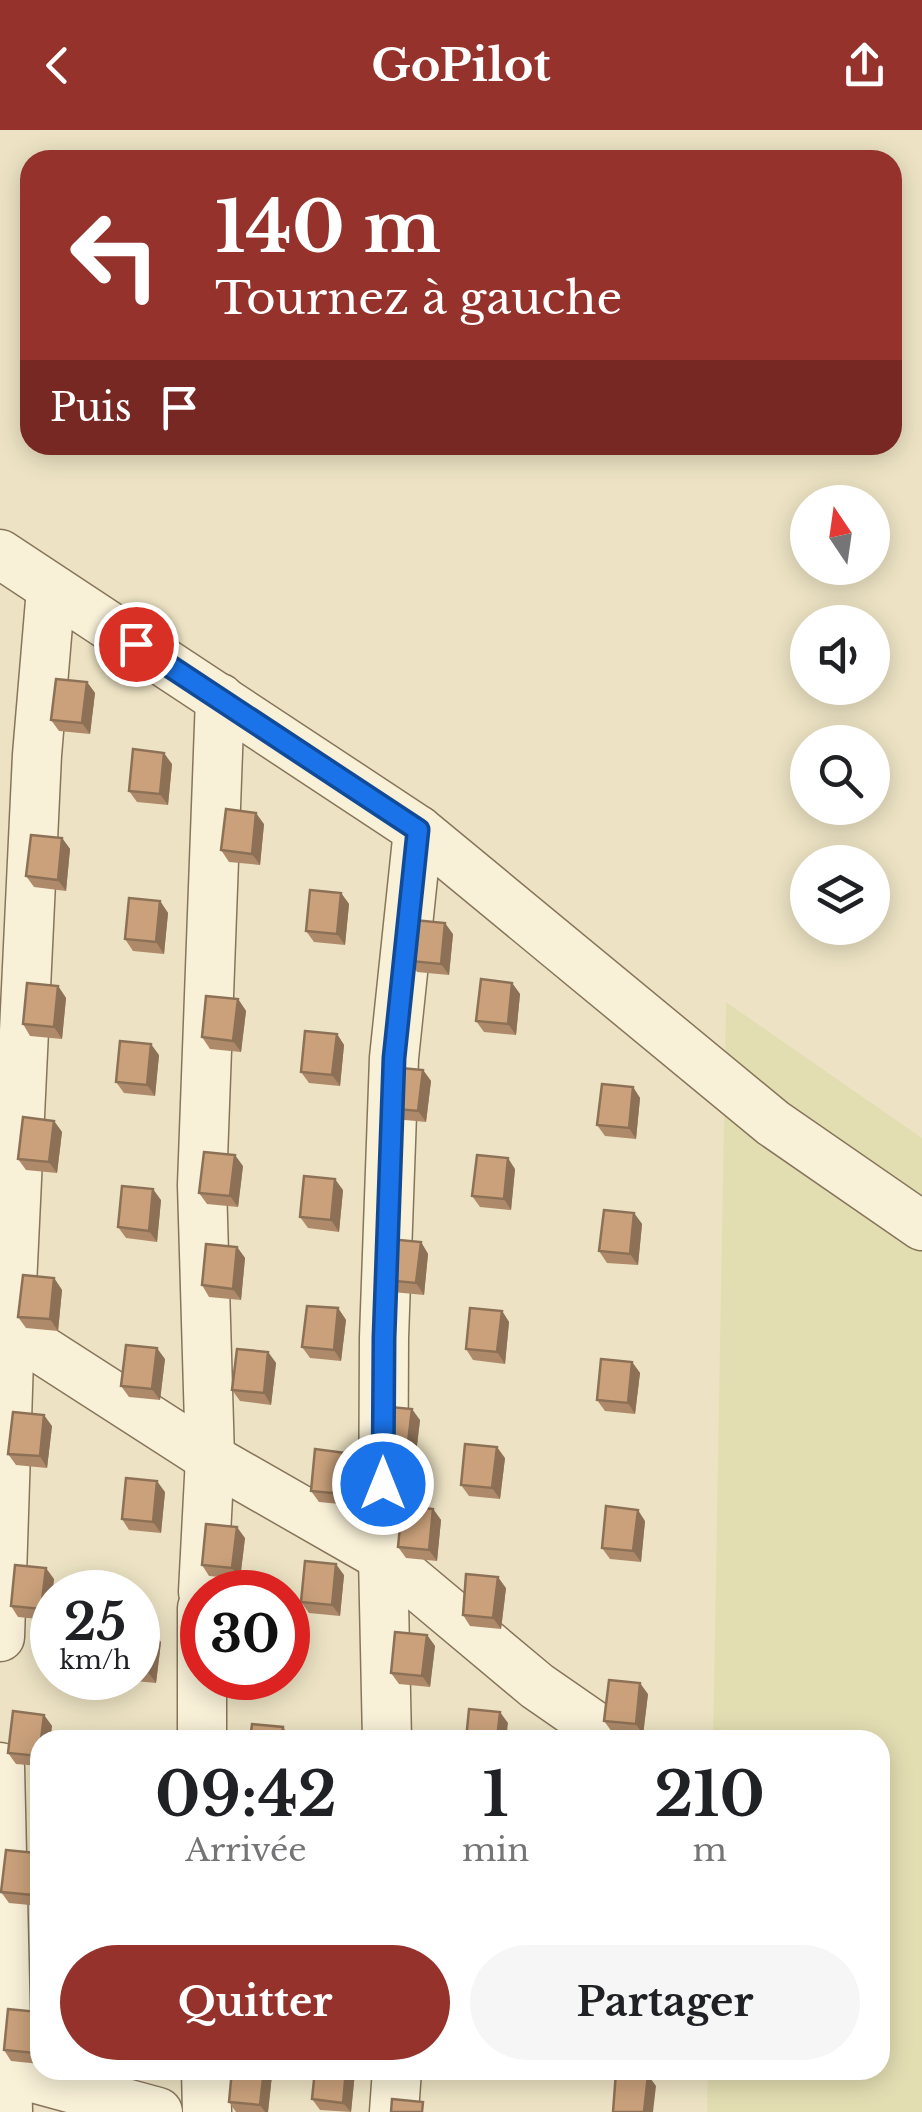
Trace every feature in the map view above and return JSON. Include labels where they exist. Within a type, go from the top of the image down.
[{"type":"street","points":[[0,554],[418,830],[773,1123],[922,1226]]},
{"type":"street","points":[[0,1637],[5,1325],[37,755],[51,589]]},
{"type":"street","points":[[204,1570],[210,1458],[202,1184],[220,698]]},
{"type":"street","points":[[388,1730],[383,1557],[384,1338],[394,1058],[418,830]]},
{"type":"street","points":[[5,1325],[210,1458],[383,1557],[537,1686],[601,1730]]},
{"type":"street","points":[[202,1700],[202,1730]]},
{"type":"street","points":[[0,1766],[6,2085],[158,2112]]},
{"type":"street","points":[[206,2080],[207,2112]]},
{"type":"street","points":[[394,2112],[396,2080]]},
{"type":"shaded area","points":[[726,1002],[922,1138],[922,2112],[707,2112],[708,2080],[890,2080],[890,1730],[713,1730]]},
{"type":"building","points":[[56,679],[87,682],[82,723],[51,720]]},
{"type":"building","points":[[133,749],[164,753],[160,794],[129,791]]},
{"type":"building","points":[[226,809],[256,813],[252,854],[221,850]]},
{"type":"building","points":[[31,835],[62,838],[58,880],[26,876]]},
{"type":"building","points":[[310,890],[341,893],[337,934],[306,931]]},
{"type":"building","points":[[129,898],[160,901],[156,942],[125,939]]},
{"type":"building","points":[[414,920],[445,923],[441,964],[410,961]]},
{"type":"building","points":[[481,979],[512,983],[508,1024],[476,1021]]},
{"type":"building","points":[[27,983],[58,986],[54,1027],[23,1024]]},
{"type":"building","points":[[206,996],[238,999],[233,1041],[202,1037]]},
{"type":"building","points":[[305,1031],[337,1034],[332,1075],[301,1072]]},
{"type":"building","points":[[120,1041],[151,1044],[147,1085],[116,1082]]},
{"type":"building","points":[[391,1067],[423,1070],[418,1111],[387,1108]]},
{"type":"building","points":[[602,1084],[633,1087],[629,1128],[597,1125]]},
{"type":"building","points":[[23,1117],[54,1121],[49,1162],[18,1159]]},
{"type":"building","points":[[204,1152],[235,1155],[230,1196],[199,1193]]},
{"type":"building","points":[[477,1155],[508,1158],[504,1199],[472,1196]]},
{"type":"building","points":[[304,1176],[335,1179],[331,1220],[300,1217]]},
{"type":"building","points":[[122,1186],[153,1189],[149,1231],[118,1227]]},
{"type":"building","points":[[604,1210],[634,1213],[630,1254],[599,1251]]},
{"type":"building","points":[[389,1239],[421,1242],[416,1283],[385,1280]]},
{"type":"building","points":[[206,1244],[237,1247],[233,1289],[202,1285]]},
{"type":"building","points":[[23,1275],[54,1278],[50,1319],[18,1317]]},
{"type":"building","points":[[307,1306],[338,1308],[334,1350],[302,1347]]},
{"type":"building","points":[[470,1308],[502,1311],[497,1352],[466,1349]]},
{"type":"building","points":[[126,1345],[157,1348],[152,1389],[121,1386]]},
{"type":"building","points":[[237,1349],[268,1352],[264,1393],[232,1390]]},
{"type":"building","points":[[601,1359],[632,1362],[628,1403],[597,1400]]},
{"type":"building","points":[[380,1406],[412,1409],[407,1451],[376,1447]]},
{"type":"building","points":[[13,1412],[44,1415],[40,1456],[8,1454]]},
{"type":"building","points":[[465,1444],[497,1447],[492,1488],[461,1485]]},
{"type":"building","points":[[315,1449],[346,1453],[342,1494],[311,1491]]},
{"type":"building","points":[[126,1478],[157,1481],[153,1522],[122,1519]]},
{"type":"building","points":[[402,1505],[433,1509],[429,1550],[398,1547]]},
{"type":"building","points":[[606,1506],[638,1510],[633,1551],[602,1548]]},
{"type":"building","points":[[206,1524],[237,1527],[232,1568],[202,1565]]},
{"type":"building","points":[[305,1561],[336,1564],[332,1605],[310,1603],[310,1570],[304,1570]]},
{"type":"building","points":[[15,1565],[46,1568],[30,1570],[30,1608],[11,1606]]},
{"type":"building","points":[[466,1574],[498,1577],[493,1618],[463,1615]]},
{"type":"building","points":[[395,1632],[427,1635],[422,1676],[391,1673]]},
{"type":"building","points":[[609,1680],[640,1683],[636,1724],[604,1721]]},
{"type":"building","points":[[469,1709],[500,1712],[498,1730],[467,1730]]},
{"type":"building","points":[[13,1711],[44,1715],[42,1730],[30,1730],[30,1755],[8,1753]]},
{"type":"building","points":[[252,1724],[283,1727],[283,1730],[251,1730]]},
{"type":"building","points":[[6,1850],[30,1852],[30,1895],[1,1892]]},
{"type":"building","points":[[8,2009],[30,2011],[30,2053],[4,2050]]},
{"type":"building","points":[[231,2080],[263,2080],[260,2105],[229,2102]]},
{"type":"building","points":[[314,2080],[345,2080],[343,2103],[312,2099]]},
{"type":"building","points":[[615,2080],[647,2080],[644,2112],[613,2112]]},
{"type":"building","points":[[392,2099],[423,2102],[422,2112],[391,2112]]},
{"type":"route","points":[[136,644],[418,830],[394,1058],[383,1484]]}]
